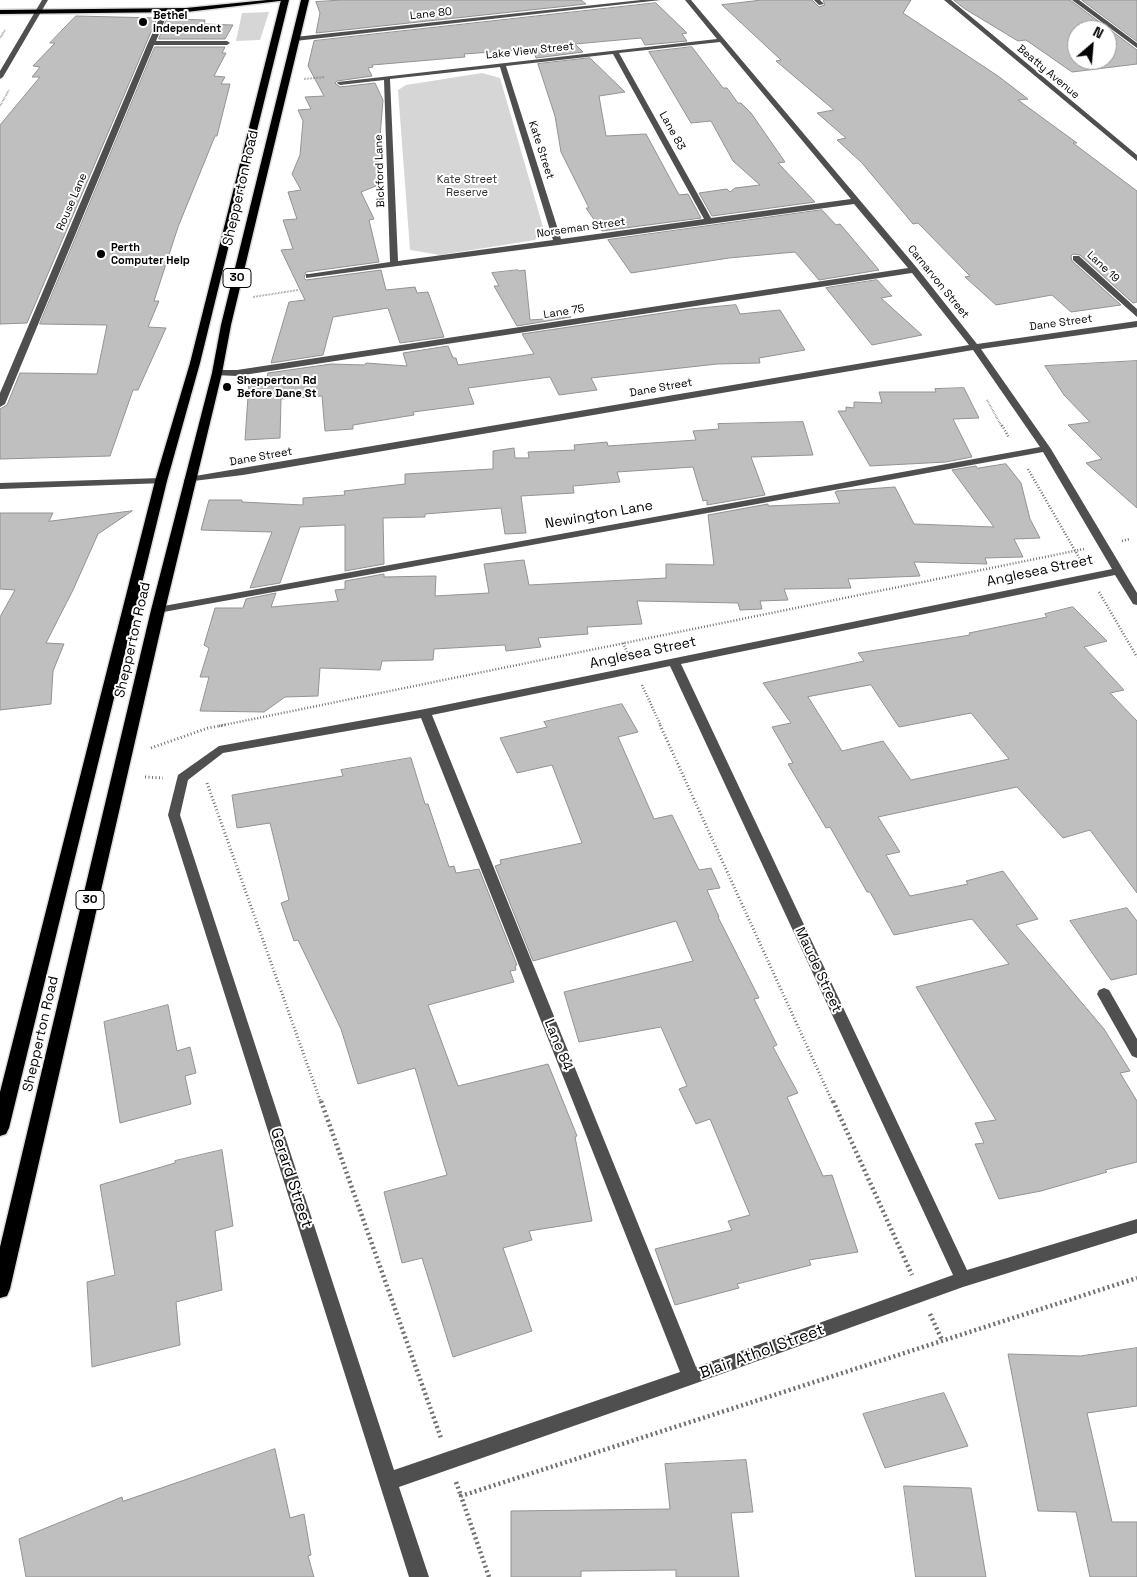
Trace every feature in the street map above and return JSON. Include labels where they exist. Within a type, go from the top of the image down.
[{"type":"highway","name":"Shepperton Road","points":[[0,1128],[161,481],[195,363],[285,0]]},
{"type":"highway","name":"Shepperton Road","points":[[0,1289],[158,610],[217,374],[226,325],[305,0]]},
{"type":"main road","points":[[167,6],[242,0]]},
{"type":"main road","points":[[0,12],[285,0]]},
{"type":"main road","points":[[0,8],[40,10]]},
{"type":"street","points":[[0,77],[45,0]]},
{"type":"street","name":"Lane 80","points":[[295,39],[658,0]]},
{"type":"street","name":"Carnarvon Street","points":[[688,0],[914,270],[975,347],[1046,449],[1137,602]]},
{"type":"street","name":"Beatty Avenue","points":[[947,0],[1137,159]]},
{"type":"street","points":[[1075,0],[1137,46]]},
{"type":"street","name":"Rouse Lane","points":[[0,404],[167,6]]},
{"type":"street","name":"Lake View Street","points":[[340,83],[721,40]]},
{"type":"street","points":[[151,43],[227,42]]},
{"type":"street","name":"Lane 83","points":[[615,52],[709,221]]},
{"type":"street","name":"Kate Street","points":[[502,64],[558,243]]},
{"type":"street","name":"Bickford Lane","points":[[388,77],[394,264]]},
{"type":"street","name":"Norseman Street","points":[[309,276],[856,201]]},
{"type":"street","name":"Lane 19","points":[[1076,258],[1137,314]]},
{"type":"street","name":"Lane 75","points":[[217,374],[244,372],[914,270]]},
{"type":"street","name":"Dane Street","points":[[189,480],[975,347],[1137,324]]},
{"type":"street","name":"Newington Lane","points":[[158,610],[1046,449]]},
{"type":"street","points":[[0,486],[161,481]]},
{"type":"street","name":"Anglesea Street","points":[[182,778],[219,750],[425,713],[1118,571]]},
{"type":"street","name":"Maude Street","points":[[674,662],[963,1279]]},
{"type":"street","name":"Lane 84","points":[[425,713],[691,1377]]},
{"type":"street","name":"Gerard Street","points":[[182,778],[174,815],[419,1577]]},
{"type":"street","points":[[1104,994],[1137,1052]]},
{"type":"street","name":"Blair Athol Street","points":[[389,1481],[691,1377],[963,1279],[1137,1226]]},
{"type":"path","points":[[252,297],[285,292]]},
{"type":"path","points":[[987,399],[1137,657]]},
{"type":"path","points":[[151,748],[208,728],[1130,539]]},
{"type":"path","points":[[623,643],[942,1341]]},
{"type":"path","points":[[182,778],[204,776],[449,1460],[489,1577]]},
{"type":"path","points":[[461,1496],[1137,1278]]},
{"type":"green space","points":[[269,12],[260,40],[236,41],[242,13]]},
{"type":"green space","name":"Kate Street Reserve","points":[[482,73],[500,78],[543,227],[535,240],[440,255],[410,250],[398,90],[406,85]]},
{"type":"building","points":[[342,0],[581,0],[586,4],[316,33],[320,13],[316,2]]},
{"type":"building","points":[[762,0],[812,0],[819,7],[825,5],[823,0],[911,0],[903,13],[998,76],[1028,99],[1018,100],[1077,143],[1073,143],[1137,191],[1137,302],[1133,303],[1080,255],[1073,254],[1071,256],[1072,261],[1121,305],[1071,312],[1052,295],[996,305],[965,277],[970,276],[918,223],[913,224],[862,163],[837,140],[846,138],[817,113],[834,110],[776,61],[781,60],[722,5]]},
{"type":"building","points":[[954,0],[1070,0],[1097,20],[1067,20],[1067,69],[1026,40],[1018,41],[965,9]]},
{"type":"building","points":[[1082,0],[1137,0],[1137,41],[1117,26],[1117,20],[1109,20]]},
{"type":"building","points":[[656,3],[687,33],[682,34],[687,41],[645,45],[641,38],[575,44],[583,52],[536,58],[533,49],[464,54],[465,57],[372,65],[373,67],[368,68],[372,76],[337,81],[335,83],[340,87],[375,83],[383,100],[376,186],[361,192],[374,219],[369,220],[379,262],[306,272],[304,278],[306,280],[381,270],[386,290],[415,287],[417,293],[428,292],[444,337],[400,343],[388,308],[333,317],[323,355],[271,363],[289,302],[305,300],[281,250],[293,249],[283,220],[297,219],[288,192],[301,190],[292,174],[300,155],[303,121],[298,110],[311,109],[305,97],[324,96],[308,66],[314,41]]},
{"type":"building","points":[[76,16],[157,18],[27,323],[0,324],[0,125],[40,77],[32,77],[40,67],[33,66],[55,43],[50,43]]},
{"type":"building","points":[[167,19],[205,20],[204,24],[233,25],[225,39],[159,39]]},
{"type":"building","points":[[1117,35],[1137,50],[1137,64],[1117,66]]},
{"type":"building","points":[[155,47],[225,47],[222,53],[226,53],[214,76],[225,77],[221,84],[230,84],[217,136],[215,136],[178,227],[154,301],[159,301],[148,327],[166,328],[138,390],[133,390],[110,456],[0,459],[0,409],[7,405],[20,373],[97,374],[107,325],[40,324]]},
{"type":"building","points":[[692,47],[723,88],[727,88],[738,103],[741,103],[751,113],[785,162],[778,163],[815,202],[712,216],[699,193],[727,189],[730,192],[735,188],[760,185],[733,161],[711,121],[691,123],[649,52]]},
{"type":"building","points":[[590,58],[625,92],[599,96],[606,136],[646,134],[679,195],[688,194],[701,218],[602,231],[586,208],[589,208],[561,152],[555,116],[538,64]]},
{"type":"building","points":[[1069,70],[1088,70],[1072,72]]},
{"type":"building","points":[[822,210],[836,225],[840,224],[879,270],[819,280],[795,252],[729,258],[631,273],[608,240]]},
{"type":"building","points":[[525,270],[530,320],[571,317],[517,326],[494,286],[499,286],[492,273]]},
{"type":"building","points":[[877,280],[892,296],[881,298],[922,335],[872,345],[826,288]]},
{"type":"building","points":[[736,305],[740,314],[780,310],[805,350],[759,358],[760,363],[717,364],[591,378],[597,390],[559,395],[550,377],[468,388],[474,404],[413,412],[414,415],[353,425],[353,429],[325,431],[322,396],[281,399],[280,438],[245,440],[249,382],[266,381],[268,373],[331,364],[365,365],[366,363],[407,366],[403,353],[448,346],[458,365],[534,354],[522,334],[690,309]]},
{"type":"building","points":[[1137,361],[1137,508],[1086,463],[1102,459],[1068,425],[1090,422],[1064,395],[1045,366]]},
{"type":"building","points":[[964,388],[979,418],[953,419],[972,457],[946,462],[870,466],[838,411],[846,411],[846,407],[854,408],[854,402],[882,403],[879,392],[936,392],[935,389]]},
{"type":"building","points":[[803,422],[813,455],[751,457],[765,495],[707,505],[707,500],[703,501],[693,467],[617,472],[620,482],[573,486],[574,493],[521,496],[526,533],[505,534],[501,508],[425,514],[425,517],[383,518],[384,564],[345,571],[345,525],[300,527],[280,583],[250,588],[272,532],[201,530],[209,500],[242,500],[242,502],[303,505],[303,498],[345,495],[344,491],[405,484],[405,474],[493,469],[493,451],[514,448],[515,458],[529,458],[528,452],[575,450],[574,445],[607,442],[608,446],[696,440],[693,431],[719,429],[718,424]]},
{"type":"building","points":[[1006,464],[1021,483],[1030,519],[1040,538],[1014,539],[1023,557],[985,558],[987,564],[914,562],[920,576],[848,579],[851,588],[784,589],[788,600],[760,601],[762,609],[740,610],[738,603],[637,601],[642,624],[587,627],[588,634],[538,638],[541,647],[506,651],[505,645],[434,649],[433,660],[382,661],[380,670],[320,668],[318,696],[285,697],[264,712],[200,711],[209,677],[200,677],[209,648],[204,645],[215,608],[243,608],[246,599],[276,593],[271,607],[338,601],[335,590],[345,589],[345,581],[384,574],[384,577],[436,576],[435,596],[489,593],[484,564],[524,560],[529,585],[666,578],[666,564],[714,565],[708,515],[768,504],[768,506],[840,503],[835,492],[837,491],[895,487],[914,524],[994,527],[952,470]]},
{"type":"building","points":[[132,511],[98,534],[73,590],[46,643],[64,644],[53,671],[51,704],[0,710],[0,617],[15,590],[0,589],[0,513],[53,513],[49,521]]},
{"type":"building","points":[[1073,607],[1107,641],[1084,647],[1124,690],[1110,693],[1137,721],[1137,893],[1090,830],[1063,838],[1017,787],[878,817],[900,852],[886,855],[910,896],[968,884],[966,881],[1003,871],[1038,919],[1016,925],[1104,1029],[1130,1071],[1120,1073],[1137,1101],[1137,1162],[1105,1170],[1107,1172],[1041,1191],[999,1199],[975,1144],[984,1143],[975,1123],[996,1120],[916,987],[1009,964],[972,919],[894,935],[830,827],[826,828],[788,764],[793,763],[772,727],[791,723],[763,683],[864,661],[858,653],[970,635],[969,633],[1047,617],[1045,614]],"holes":[[[871,685],[899,727],[971,713],[1009,759],[911,780],[883,741],[842,751],[808,697]]]},
{"type":"building","points":[[622,704],[638,732],[618,737],[654,819],[672,815],[699,870],[711,868],[720,888],[707,890],[718,917],[759,998],[754,999],[777,1045],[773,1047],[798,1093],[787,1097],[823,1176],[832,1175],[858,1252],[809,1260],[811,1265],[737,1284],[739,1288],[675,1305],[655,1249],[732,1230],[728,1221],[750,1215],[710,1119],[696,1124],[679,1089],[687,1086],[661,1027],[579,1042],[564,992],[693,961],[676,921],[533,961],[495,866],[501,864],[500,860],[582,843],[552,765],[517,773],[500,738],[547,727],[544,722]]},
{"type":"building","points":[[411,758],[425,804],[428,804],[449,867],[454,866],[456,873],[479,869],[517,965],[515,966],[516,970],[510,971],[514,982],[428,1005],[458,1086],[548,1064],[577,1136],[575,1137],[592,1221],[529,1231],[532,1240],[503,1248],[532,1331],[453,1357],[422,1258],[402,1263],[384,1192],[447,1175],[415,1068],[358,1084],[341,1029],[298,940],[294,941],[281,903],[289,900],[270,823],[237,828],[232,795],[343,776],[341,770]]},
{"type":"building","points":[[1127,908],[1137,921],[1137,974],[1111,980],[1070,921]]},
{"type":"building","points":[[168,1005],[177,1051],[190,1047],[196,1073],[185,1076],[191,1104],[120,1123],[104,1022]]},
{"type":"building","points":[[222,1150],[233,1226],[215,1231],[222,1290],[176,1302],[180,1345],[92,1367],[87,1282],[115,1275],[100,1185],[175,1163],[175,1161]]},
{"type":"building","points":[[1137,1348],[1137,1406],[1087,1413],[1112,1522],[1137,1522],[1137,1577],[1090,1577],[1076,1512],[1038,1511],[1008,1354],[1080,1356]]},
{"type":"building","points":[[944,1393],[968,1446],[885,1468],[863,1414]]},
{"type":"building","points":[[275,1449],[290,1518],[304,1514],[311,1555],[308,1556],[314,1577],[26,1577],[19,1539],[122,1497],[123,1501]]},
{"type":"building","points":[[746,1460],[753,1512],[731,1513],[739,1577],[676,1577],[676,1570],[581,1571],[581,1577],[511,1577],[511,1511],[670,1509],[665,1464]]},
{"type":"building","points":[[904,1486],[971,1488],[986,1577],[916,1577]]},
{"type":"place","name":"Bethel Independent","points":[[143,22]]},
{"type":"place","name":"Perth Computer Help","points":[[101,254]]},
{"type":"place","name":"Shepperton Rd Before Dane St","points":[[227,387]]}]
